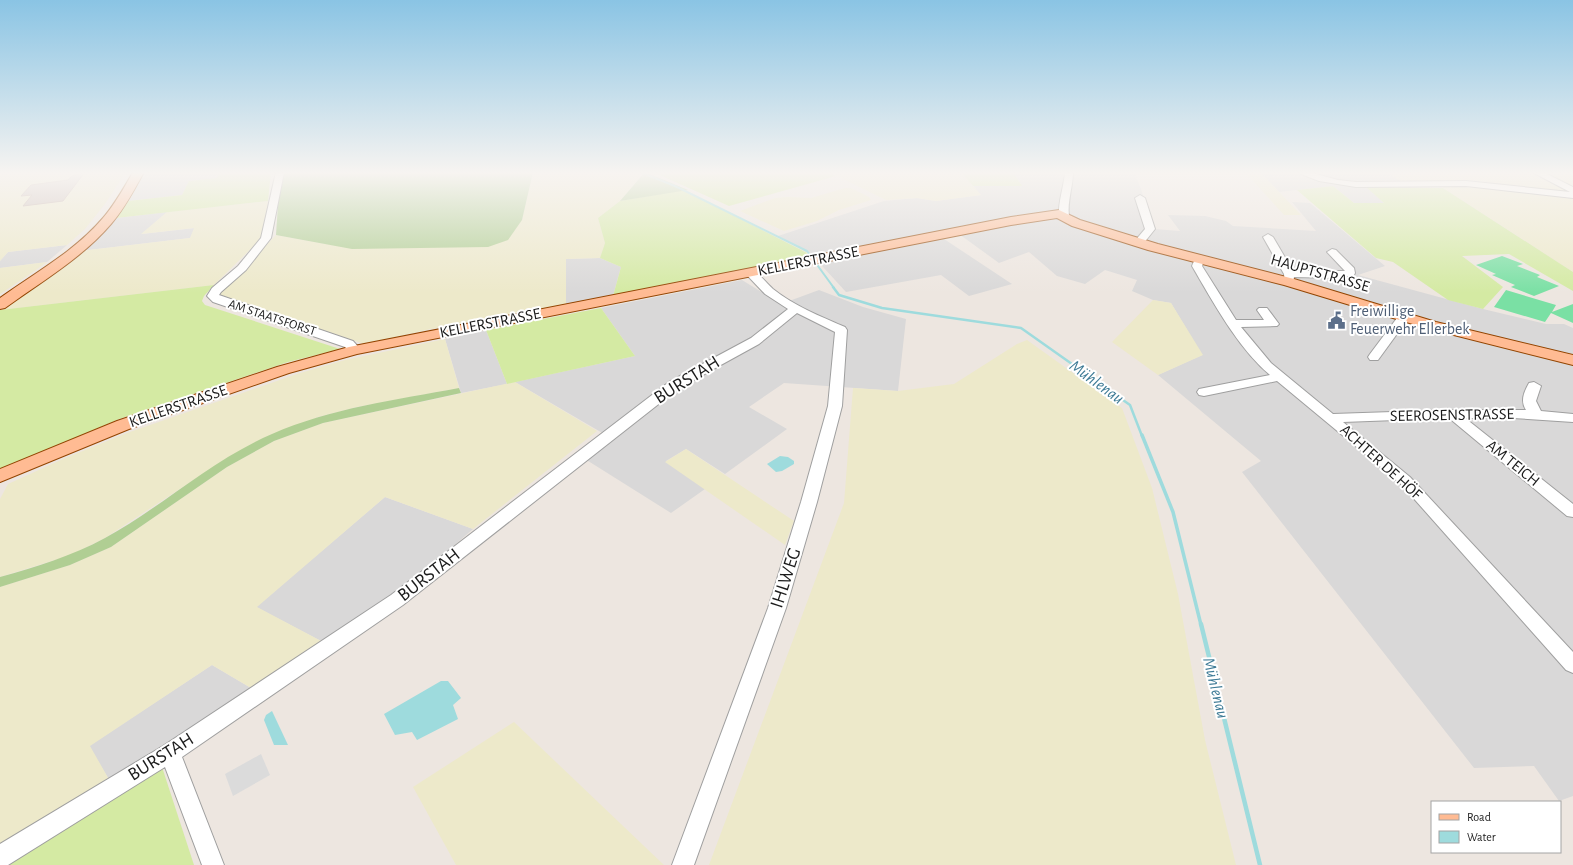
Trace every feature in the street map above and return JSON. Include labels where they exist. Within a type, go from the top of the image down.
[{"type":"main road","points":[[0,305],[65,258],[102,226],[113,212]]},
{"type":"main road","name":"KELLERSTRASSE","points":[[0,476],[123,425],[283,370],[355,350],[996,224],[1057,218]]},
{"type":"main road","name":"HAUPTSTRASSE","points":[[1057,218],[1141,242],[1153,247],[1172,250],[1200,258],[1289,278],[1404,316],[1573,360]]},
{"type":"street","name":"AM STAATSFORST","points":[[271,212],[266,238],[242,268],[216,290],[213,296],[217,300],[349,344],[355,350]]},
{"type":"street","points":[[1057,218],[1059,212]]},
{"type":"street","points":[[1057,218],[1059,212]]},
{"type":"street","points":[[1141,242],[1150,229],[1145,212]]},
{"type":"street","points":[[1268,238],[1289,278],[1350,273],[1350,270],[1346,264],[1332,252]]},
{"type":"street","name":"ACHTER DE HÖF","points":[[1200,258],[1197,266],[1232,323],[1247,344],[1278,377],[1331,418],[1405,480],[1573,665]]},
{"type":"street","points":[[749,272],[759,284],[796,310]]},
{"type":"street","name":"BURSTAH","points":[[0,857],[170,753],[397,600],[674,385],[755,341],[796,310]]},
{"type":"street","name":"IHLWEG","points":[[683,865],[777,608],[810,502],[835,406],[841,330],[796,310]]},
{"type":"street","points":[[1232,323],[1275,327],[1263,310]]},
{"type":"street","points":[[1374,357],[1404,316]]},
{"type":"street","points":[[1204,392],[1278,377]]},
{"type":"street","points":[[1534,386],[1528,400],[1530,407],[1536,414]]},
{"type":"street","name":"SEEROSENSTRASSE","points":[[1331,418],[1452,414],[1536,414],[1573,418]]},
{"type":"street","name":"AM TEICH","points":[[1452,414],[1573,512]]},
{"type":"street","points":[[170,753],[213,865]]},
{"type":"shaded area","points":[[0,212],[98,212],[85,229],[67,245],[8,252],[0,261]]},
{"type":"shaded area","points":[[167,212],[142,234],[195,228],[190,238],[80,251],[116,218]]},
{"type":"shaded area","points":[[167,212],[266,212],[261,239],[214,285],[0,310],[80,251],[190,238],[194,228],[141,234]]},
{"type":"shaded area","points":[[524,212],[605,212],[598,218],[605,243],[600,258],[566,259],[566,304],[426,330],[364,344],[218,294],[276,235],[326,244],[522,220]]},
{"type":"shaded area","points":[[743,212],[834,212],[817,221],[784,231]]},
{"type":"shaded area","points":[[850,212],[1149,212],[1154,229],[1180,231],[1168,215],[1205,216],[1226,221],[1233,226],[1316,231],[1301,212],[1321,212],[1385,266],[1358,275],[1483,309],[1546,324],[1564,324],[1573,328],[1573,796],[1559,801],[1534,766],[1474,768],[1242,472],[1261,461],[1158,375],[1202,355],[1171,303],[1153,300],[1132,291],[1137,280],[1105,270],[1085,284],[1057,276],[1029,252],[999,263],[959,234],[941,237],[1012,284],[969,296],[941,275],[846,292],[813,256],[778,236]]},
{"type":"shaded area","points":[[1282,212],[1298,212],[1301,215],[1284,215]]},
{"type":"shaded area","points":[[1481,212],[1573,212],[1573,272]]},
{"type":"shaded area","points":[[67,245],[47,262],[0,268],[0,261],[8,252]]},
{"type":"shaded area","points":[[600,258],[621,267],[613,296],[566,304],[566,259]]},
{"type":"shaded area","points":[[47,262],[30,274],[0,294],[0,268]]},
{"type":"shaded area","points":[[742,280],[781,304],[819,290],[863,307],[906,319],[898,391],[784,383],[749,407],[787,429],[725,474],[686,449],[666,461],[705,489],[671,513],[585,459],[611,438],[515,382],[635,356],[601,308]]},
{"type":"shaded area","points":[[1153,300],[1171,303],[1203,355],[1158,375],[1112,342]]},
{"type":"shaded area","points":[[486,330],[507,384],[461,393],[445,339]]},
{"type":"shaded area","points":[[445,339],[459,388],[357,407],[318,417],[224,460],[105,538],[71,555],[0,577],[0,499],[8,484],[63,459],[127,433],[297,374],[345,360]]},
{"type":"shaded area","points":[[1027,340],[1122,408],[1152,488],[1178,594],[1205,740],[1236,865],[709,865],[844,503],[853,388],[898,391],[954,384],[1017,344]]},
{"type":"shaded area","points":[[515,382],[597,431],[473,529],[385,497],[257,607],[323,642],[251,688],[212,665],[90,746],[111,783],[0,850],[0,587],[70,565],[111,547],[227,467],[274,441],[323,423]]},
{"type":"shaded area","points":[[686,449],[794,521],[785,545],[665,462]]},
{"type":"shaded area","points":[[385,497],[473,529],[391,600],[323,642],[256,607]]},
{"type":"shaded area","points":[[212,665],[251,688],[111,783],[89,746]]},
{"type":"shaded area","points":[[514,722],[664,865],[456,865],[413,787]]},
{"type":"shaded area","points":[[261,754],[270,775],[233,796],[225,774]]},
{"type":"green space","points":[[120,212],[166,212],[116,218]]},
{"type":"green space","points":[[277,212],[524,212],[522,220],[508,240],[488,247],[352,249],[276,235]]},
{"type":"green space","points":[[605,212],[728,212],[813,256],[613,296],[621,267],[600,258],[605,243],[598,218]]},
{"type":"green space","points":[[1323,212],[1481,212],[1573,272],[1573,291],[1509,254],[1462,256],[1503,287],[1483,309],[1448,300],[1393,262],[1376,258]]},
{"type":"green space","points":[[1502,256],[1523,264],[1517,266],[1540,275],[1537,277],[1559,286],[1534,296],[1511,287],[1515,285],[1492,275],[1496,274],[1476,265]]},
{"type":"green space","points":[[214,285],[204,296],[202,301],[205,305],[340,349],[288,362],[119,419],[0,471],[0,310]]},
{"type":"green space","points":[[1506,290],[1556,305],[1552,312],[1573,304],[1573,323],[1551,313],[1545,322],[1494,307]]},
{"type":"green space","points":[[601,308],[635,356],[507,384],[486,330]]},
{"type":"green space","points":[[459,388],[461,393],[323,423],[274,441],[227,467],[111,547],[70,565],[0,587],[0,577],[54,560],[105,538],[147,512],[207,470],[272,434],[294,425],[340,411]]},
{"type":"green space","points":[[162,767],[194,865],[4,865]]},
{"type":"water","points":[[780,456],[788,457],[794,461],[794,464],[782,471],[776,472],[767,464]]},
{"type":"water","points":[[441,681],[448,681],[461,698],[453,705],[458,719],[417,740],[412,732],[395,735],[384,714]]},
{"type":"water","points":[[272,711],[288,745],[274,745],[264,720],[266,715]]},
{"type":"waterway","name":"Mühlenau","points":[[729,212],[807,251],[834,288]]},
{"type":"waterway","name":"Mühlenau","points":[[833,287],[839,295],[882,308],[1021,328],[1130,405],[1142,436]]},
{"type":"waterway","name":"Mühlenau","points":[[1142,435],[1173,512],[1201,625]]},
{"type":"waterway","name":"Mühlenau","points":[[1201,624],[1260,865]]},
{"type":"place","name":"Freiwillige Feuerwehr Ellerbek","points":[[1337,320]]}]
